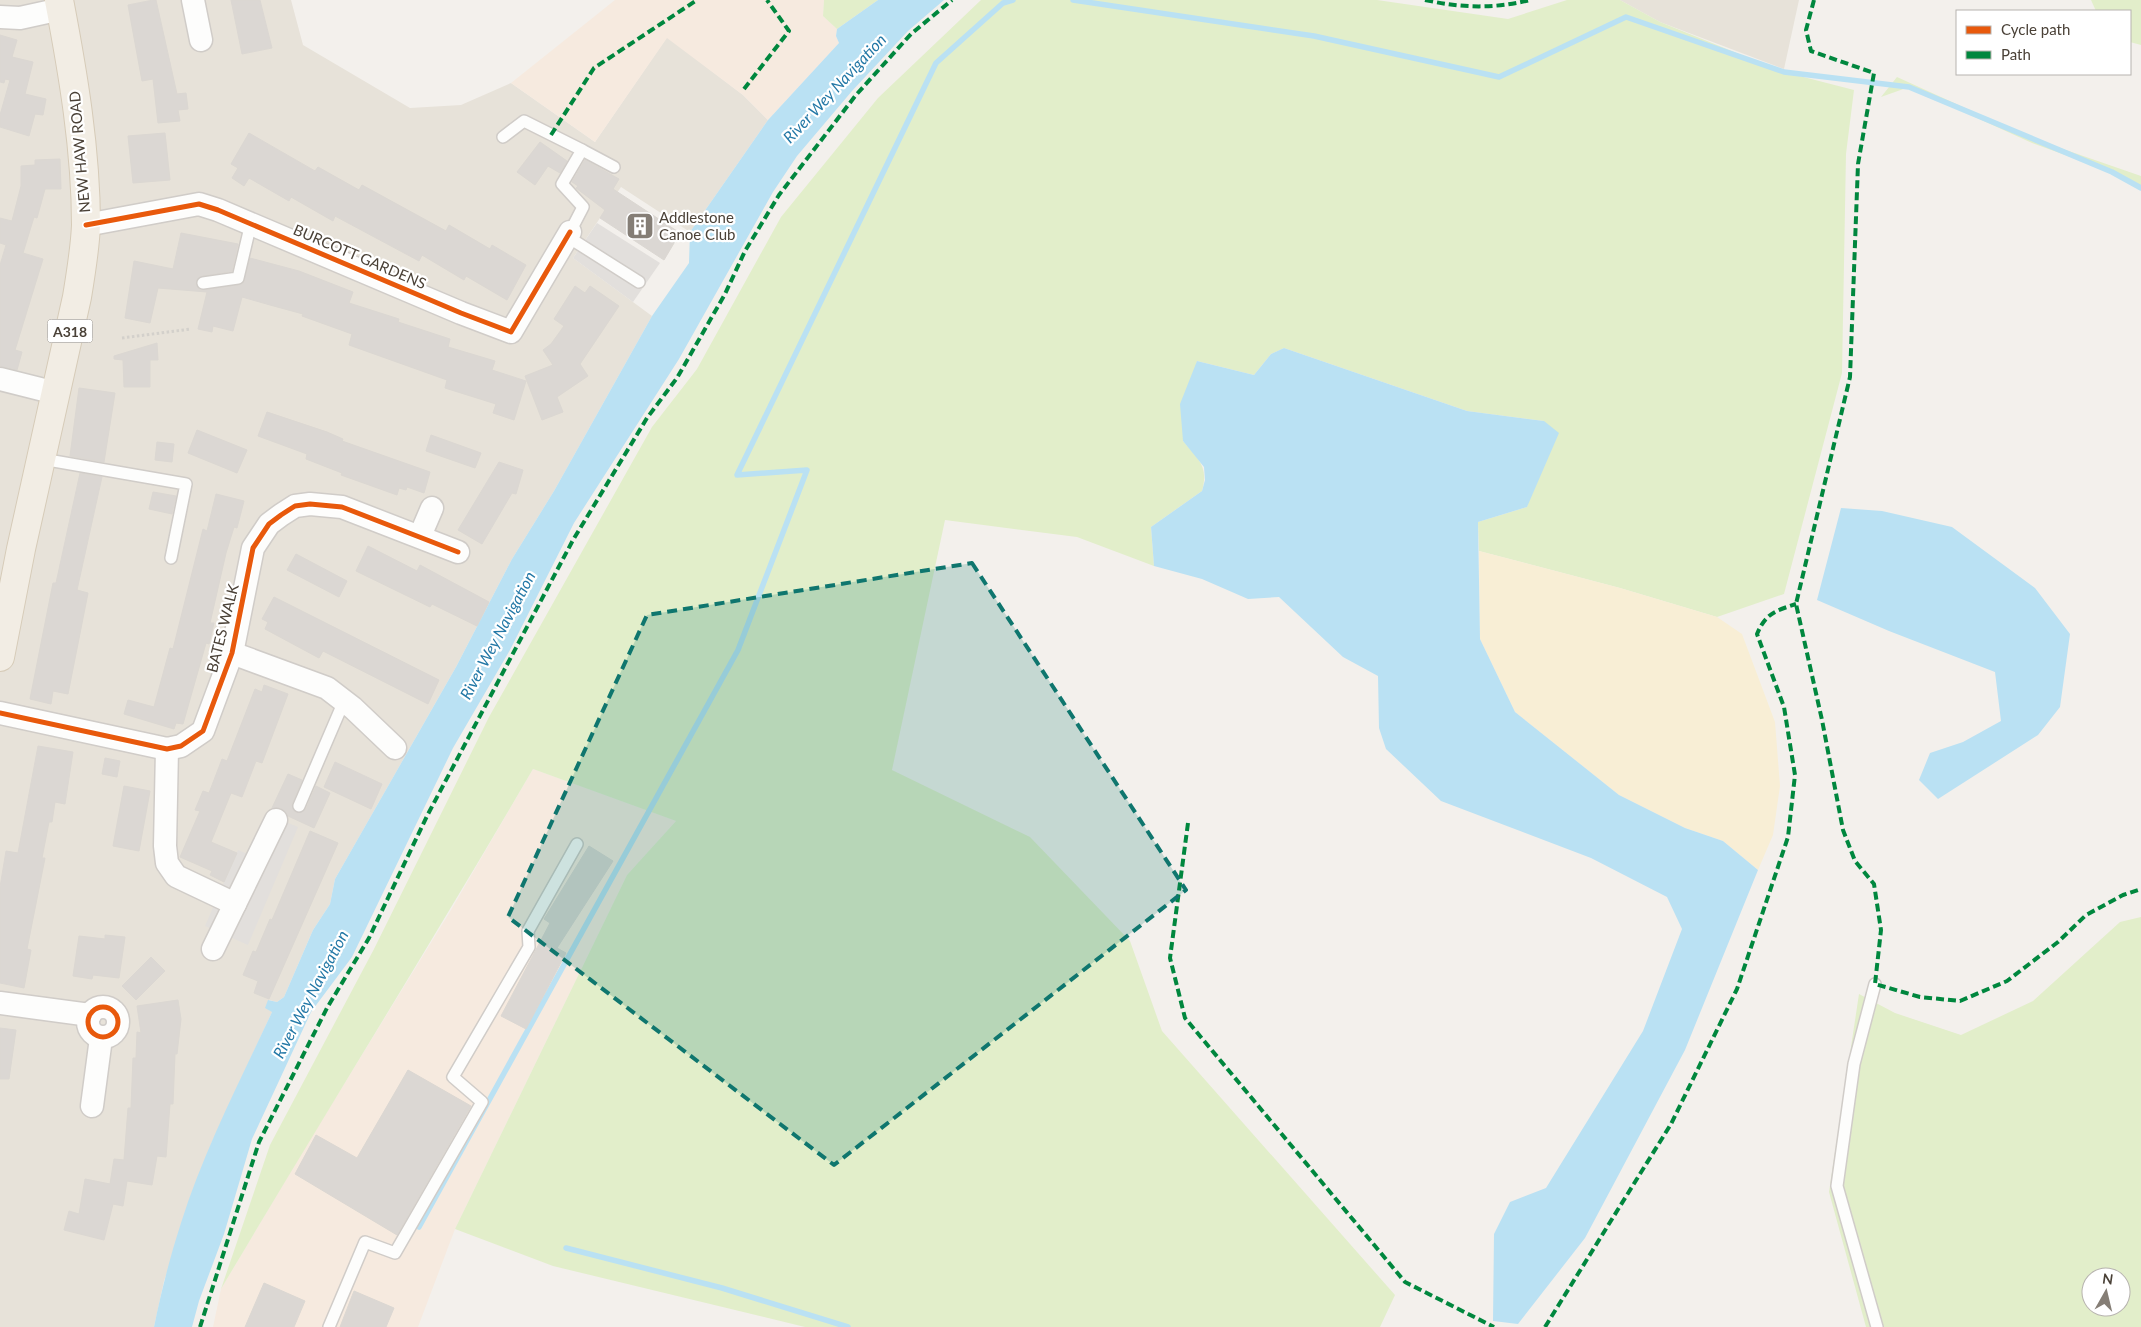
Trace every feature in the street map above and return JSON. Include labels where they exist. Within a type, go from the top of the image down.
[{"type":"main road","name":"NEW HAW ROAD","points":[[0,657],[77,297],[86,225],[78,118],[60,5]]},
{"type":"street","points":[[193,0],[201,40]]},
{"type":"street","points":[[0,16],[20,18],[60,5]]},
{"type":"street","name":"BURCOTT GARDENS","points":[[86,225],[199,204],[251,223],[461,313],[511,332],[516,327],[569,235]]},
{"type":"street","points":[[0,379],[56,392]]},
{"type":"street","name":"BATES WALK","points":[[167,749],[181,746],[203,731],[232,653],[253,548],[269,524],[281,515],[295,506],[310,504],[342,507],[458,552]]},
{"type":"street","points":[[420,536],[432,508]]},
{"type":"street","name":"BATES WALK","points":[[232,653],[327,688],[396,748]]},
{"type":"street","points":[[0,713],[167,749],[165,855],[167,863],[176,876],[234,904]]},
{"type":"street","points":[[213,949],[276,820]]},
{"type":"street","points":[[0,1003],[90,1015],[90,1029],[101,1038],[92,1106]]},
{"type":"lane","points":[[503,137],[524,121],[614,167]]},
{"type":"lane","points":[[582,150],[562,184],[583,207],[569,235],[639,282]]},
{"type":"lane","points":[[202,284],[238,278],[251,223]]},
{"type":"lane","points":[[42,459],[186,484],[171,558]]},
{"type":"lane","points":[[299,806],[344,701]]},
{"type":"lane","points":[[329,1327],[365,1242],[395,1253],[482,1102],[453,1077],[529,947],[528,931],[577,844]]},
{"type":"lane","points":[[1875,984],[1854,1064],[1837,1186],[1877,1327]]},
{"type":"path","points":[[122,338],[191,329]]},
{"type":"highlighted area","points":[[972,563],[1186,890],[834,1165],[508,917],[647,615]]},
{"type":"shaded area","points":[[0,0],[291,0],[303,45],[410,108],[461,105],[511,83],[595,142],[667,37],[743,95],[768,120],[690,232],[621,187],[573,258],[652,316],[554,491],[512,559],[456,667],[335,879],[330,904],[313,930],[284,997],[277,1002],[269,1000],[272,1012],[212,1142],[164,1281],[154,1327],[0,1327]]},
{"type":"shaded area","points":[[615,0],[824,0],[823,16],[837,29],[836,36],[839,43],[768,120],[743,95],[667,38],[595,142],[511,83]]},
{"type":"shaded area","points":[[1620,0],[1799,0],[1784,69],[1660,22]]},
{"type":"shaded area","points":[[597,223],[660,263],[633,302],[573,258]]},
{"type":"shaded area","points":[[533,769],[676,821],[627,875],[455,1229],[418,1327],[213,1327],[221,1289],[451,910]]},
{"type":"shaded area","points":[[268,815],[298,827],[248,945],[205,926],[238,850],[250,855]]},
{"type":"green space","points":[[824,0],[878,0],[837,29],[823,16]]},
{"type":"green space","points":[[981,0],[1377,0],[1508,19],[1567,0],[1620,0],[1660,22],[1784,72],[1854,90],[1846,154],[1842,373],[1784,594],[1717,617],[1620,588],[1479,551],[1478,522],[1527,507],[1544,421],[1467,411],[1284,348],[1271,354],[1254,375],[1197,361],[1183,441],[1201,463],[1204,482],[1202,491],[1151,527],[1154,566],[1077,537],[945,520],[892,770],[1030,837],[1130,941],[1162,1031],[1395,1295],[1380,1327],[805,1327],[553,1266],[455,1229],[627,875],[676,821],[533,769],[221,1289],[270,1145],[374,949],[489,717],[652,427],[697,369],[781,217],[878,98]]},
{"type":"green space","points":[[2091,0],[2141,0],[2141,45],[2131,42],[2131,10],[2096,10]]},
{"type":"green space","points":[[1897,77],[2031,138],[2141,176],[2141,188],[2112,172],[2032,143],[1909,87],[1881,97]]},
{"type":"green space","points":[[2141,917],[2141,1327],[1866,1327],[1829,1192],[1859,994],[1895,1013],[1961,1035],[2033,1001],[2120,922]]},
{"type":"sand","points":[[1479,551],[1620,588],[1717,617],[1742,634],[1775,722],[1780,786],[1773,835],[1758,870],[1723,841],[1685,828],[1619,795],[1515,712],[1480,639]]},
{"type":"water","name":"River Wey Navigation","points":[[878,0],[944,0],[908,31],[852,91],[797,156],[773,192],[679,359],[574,523],[510,650],[453,748],[352,957],[311,1012],[252,1139],[224,1234],[199,1301],[192,1327],[154,1327],[169,1262],[190,1196],[223,1116],[272,1012],[265,1008],[268,1000],[277,1002],[284,997],[313,930],[330,904],[335,879],[456,667],[512,559],[554,491],[652,316],[689,263],[690,232],[768,120],[839,43],[836,36],[837,29]]},
{"type":"water","points":[[1284,348],[1467,411],[1544,421],[1559,433],[1527,507],[1478,522],[1480,639],[1515,712],[1619,795],[1685,828],[1723,841],[1758,870],[1685,1050],[1585,1238],[1518,1324],[1493,1321],[1494,1234],[1510,1202],[1546,1188],[1643,1031],[1682,929],[1667,897],[1591,858],[1441,801],[1386,749],[1379,728],[1378,676],[1343,657],[1279,597],[1248,599],[1202,579],[1154,566],[1151,527],[1202,491],[1205,480],[1204,467],[1183,441],[1180,404],[1197,361],[1254,375],[1271,354]]},
{"type":"water","points":[[1841,508],[1882,511],[1952,527],[2035,588],[2070,634],[2060,707],[2038,735],[1938,799],[1919,780],[1930,753],[1963,742],[2001,721],[1995,672],[1889,631],[1817,600]]},
{"type":"building","points":[[156,0],[177,94],[186,93],[188,109],[178,110],[180,121],[158,123],[153,79],[142,81],[128,5]]},
{"type":"building","points":[[231,0],[260,0],[272,48],[242,54]]},
{"type":"building","points":[[0,35],[17,40],[12,57],[33,62],[25,94],[46,99],[43,115],[35,114],[29,136],[0,127],[0,115],[10,80],[5,79],[4,83],[0,82]]},
{"type":"building","points":[[165,133],[170,180],[133,183],[128,136]]},
{"type":"building","points":[[249,133],[315,171],[318,167],[359,190],[362,185],[446,231],[449,225],[490,249],[492,245],[526,265],[507,300],[466,276],[464,280],[422,255],[419,261],[335,216],[333,221],[291,197],[289,201],[249,178],[244,186],[232,178],[238,168],[231,164]]},
{"type":"building","points":[[540,142],[567,161],[560,173],[548,166],[535,185],[517,172]]},
{"type":"building","points":[[60,159],[61,189],[45,189],[37,218],[34,217],[23,253],[43,259],[15,350],[22,352],[17,370],[0,366],[0,265],[6,245],[0,243],[0,218],[12,221],[21,186],[21,166],[35,165],[35,160]]},
{"type":"building","name":"Addlestone Canoe Club","points":[[585,160],[619,179],[613,189],[680,233],[664,260],[600,218],[605,210],[576,188],[578,186],[572,182]]},
{"type":"building","points":[[181,233],[238,244],[232,271],[199,277],[196,284],[200,290],[243,284],[250,258],[299,271],[353,292],[349,303],[399,319],[398,322],[450,339],[448,347],[495,361],[492,370],[526,381],[514,420],[493,413],[496,404],[445,388],[447,380],[349,345],[352,334],[302,316],[303,314],[242,297],[233,331],[213,326],[212,332],[198,329],[207,292],[158,288],[150,323],[125,318],[134,261],[173,269]]},
{"type":"building","points":[[575,286],[585,293],[590,286],[619,306],[580,364],[588,376],[557,397],[563,412],[542,420],[525,376],[553,365],[543,350],[551,344],[564,326],[554,319]]},
{"type":"building","points":[[157,343],[158,360],[150,360],[150,387],[124,387],[123,360],[114,359],[114,356]]},
{"type":"building","points":[[79,388],[115,393],[104,462],[70,456]]},
{"type":"building","points":[[267,412],[327,432],[343,439],[342,441],[430,472],[424,493],[407,487],[406,490],[399,488],[397,495],[341,475],[342,473],[306,459],[307,454],[258,436]]},
{"type":"building","points":[[197,430],[247,450],[237,473],[188,453]]},
{"type":"building","points":[[431,435],[481,453],[475,468],[426,451]]},
{"type":"building","points":[[157,442],[174,444],[172,462],[155,460]]},
{"type":"building","points":[[499,462],[523,470],[516,494],[512,493],[482,544],[458,530]]},
{"type":"building","points":[[80,473],[102,477],[77,590],[88,593],[68,694],[53,691],[51,704],[30,699],[53,583],[56,583]]},
{"type":"building","points":[[153,492],[176,496],[172,514],[149,509]]},
{"type":"building","points":[[216,494],[244,501],[237,528],[234,527],[226,553],[210,623],[214,623],[209,644],[206,643],[183,724],[176,723],[174,729],[124,714],[128,700],[154,707],[170,648],[173,649],[203,529],[207,531]]},
{"type":"building","points":[[368,546],[417,571],[420,565],[489,602],[477,626],[432,604],[430,607],[356,571]]},
{"type":"building","points":[[296,554],[347,581],[339,597],[287,570]]},
{"type":"building","points":[[274,597],[439,680],[428,704],[323,651],[319,658],[265,629],[268,622],[262,619]]},
{"type":"building","points":[[264,685],[288,694],[262,763],[256,761],[242,797],[231,793],[211,842],[237,853],[224,882],[210,875],[212,871],[180,857],[200,811],[195,810],[203,791],[209,793],[222,759],[227,761],[255,689],[262,692]]},
{"type":"building","points":[[38,746],[73,752],[65,804],[55,802],[52,822],[49,822],[42,858],[45,858],[27,949],[31,950],[24,988],[0,983],[0,887],[6,851],[18,853]]},
{"type":"building","points":[[105,758],[120,761],[117,777],[102,774]]},
{"type":"building","points":[[335,762],[382,784],[371,809],[324,787]]},
{"type":"building","points":[[288,774],[302,780],[292,804],[296,813],[306,809],[316,786],[330,793],[314,828],[288,816],[281,808],[272,808]]},
{"type":"building","points":[[124,786],[150,791],[139,851],[113,846]]},
{"type":"building","points":[[310,831],[338,843],[269,999],[254,993],[258,981],[243,975],[253,951],[256,952],[270,919],[272,920]]},
{"type":"building","points":[[589,846],[613,861],[557,948],[566,953],[526,1029],[501,1016],[550,923],[544,919]]},
{"type":"building","points":[[105,935],[125,937],[119,978],[93,975],[92,979],[73,976],[79,936],[105,939]]},
{"type":"building","points":[[151,957],[165,971],[136,1000],[122,986]]},
{"type":"building","points":[[178,1000],[181,1019],[177,1054],[175,1054],[173,1104],[170,1104],[166,1157],[157,1156],[152,1185],[127,1181],[123,1206],[113,1204],[104,1240],[64,1230],[69,1211],[79,1214],[85,1179],[110,1184],[114,1159],[124,1160],[128,1108],[131,1108],[133,1058],[136,1058],[137,1032],[141,1033],[137,1006]]},
{"type":"building","points":[[0,1028],[16,1030],[9,1079],[0,1079]]},
{"type":"building","points":[[408,1070],[471,1106],[397,1235],[295,1174],[316,1135],[357,1158]]},
{"type":"building","points":[[264,1283],[305,1301],[294,1327],[245,1327]]},
{"type":"building","points":[[354,1291],[394,1308],[386,1327],[340,1327]]},
{"type":"waterway","points":[[419,1227],[738,650],[807,470],[737,475],[936,63],[1003,3],[1013,0]]},
{"type":"waterway","points":[[1073,0],[1314,36],[1499,77],[1626,17],[1784,72],[1909,87],[2112,172],[2141,188]]},
{"type":"waterway","points":[[566,1248],[722,1288],[848,1327]]},
{"type":"marked path","points":[[551,135],[594,68],[697,0]]},
{"type":"marked path","points":[[744,89],[789,31],[767,0]]},
{"type":"marked path","points":[[200,1327],[259,1142],[327,1008],[369,938],[427,816],[573,540],[647,418],[677,378],[725,294],[745,251],[779,195],[856,95],[911,34],[952,0]]},
{"type":"marked path","points":[[1425,0],[1465,6],[1503,5],[1530,0]]},
{"type":"marked path","points":[[1814,0],[1806,30],[1811,51],[1874,73],[1858,164],[1850,377],[1796,604],[1822,720],[1843,830],[1855,861],[1874,884],[1881,930],[1875,984],[1920,997],[1960,1001],[2007,981],[2058,942],[2086,915],[2123,895],[2141,889]]},
{"type":"marked path","points":[[1545,1327],[1671,1124],[1737,989],[1788,837],[1795,775],[1784,707],[1757,634],[1768,617],[1796,604]]},
{"type":"marked path","points":[[1188,823],[1170,958],[1185,1018],[1405,1282],[1494,1327]]},
{"type":"cycle path","points":[[86,225],[199,204],[218,210],[461,313],[511,332],[570,232]]},
{"type":"cycle path","points":[[0,713],[167,749],[181,746],[203,731],[232,653],[253,548],[269,524],[295,506],[310,504],[342,507],[458,552]]},
{"type":"cycle path","points":[[103,1007],[114,1011],[118,1022],[114,1033],[103,1037],[92,1033],[88,1022],[92,1011],[103,1007]]},
{"type":"place","name":"Addlestone Canoe Club","points":[[640,226]]}]
